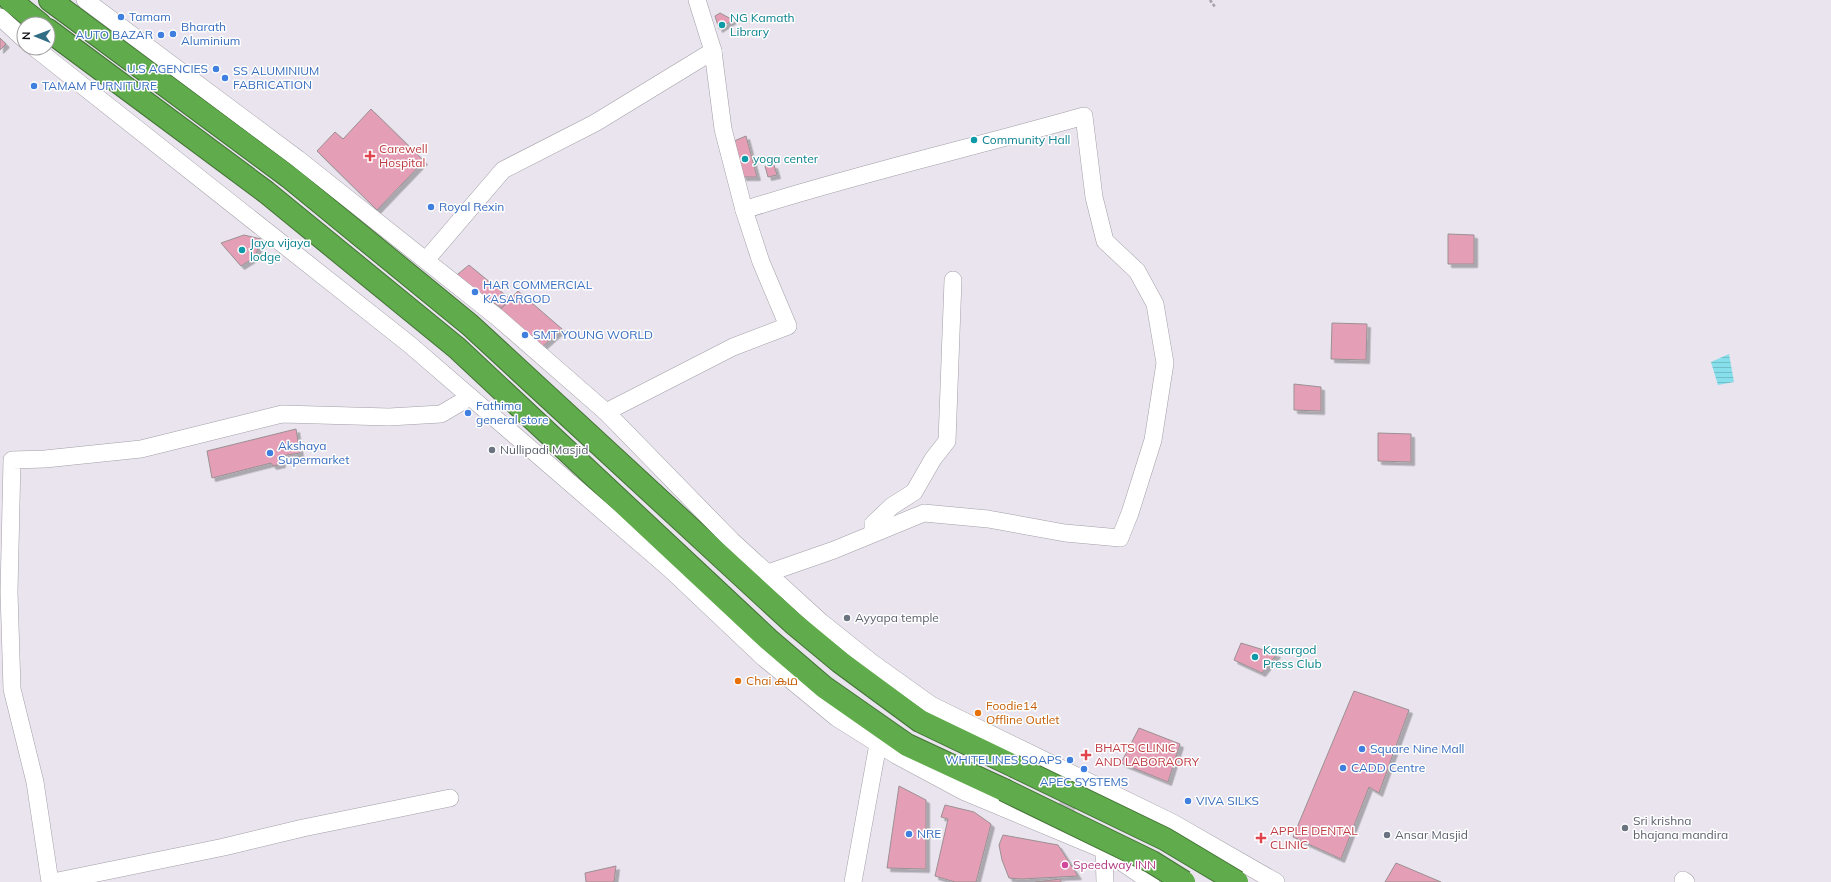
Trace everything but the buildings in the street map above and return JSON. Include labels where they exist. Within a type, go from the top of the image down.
[{"type":"highway","points":[[10,0],[30,16]]},
{"type":"highway","points":[[50,0],[289,177],[470,325],[793,623],[840,662],[920,721],[1165,839],[1237,882]]},
{"type":"highway","points":[[56,36],[266,192],[457,348],[768,640],[824,687],[908,745],[1152,862],[1184,882]]},
{"type":"street","points":[[85,0],[298,159],[497,317],[606,412],[732,541],[821,622],[866,658],[931,705],[1173,823],[1276,882]]},
{"type":"street","points":[[606,412],[733,347],[788,326],[762,262],[744,210],[723,129],[713,52],[697,0]]},
{"type":"street","points":[[0,17],[16,32]]},
{"type":"street","points":[[426,260],[503,170],[595,123],[713,52]]},
{"type":"street","points":[[45,56],[409,344],[671,570],[764,658],[837,718],[878,744],[965,792],[1104,850],[1151,882]]},
{"type":"street","points":[[744,210],[821,186],[960,151],[1084,116],[1094,197],[1105,241],[1137,271],[1155,304],[1165,363],[1153,440],[1130,513],[1120,538],[1065,533],[988,519],[924,514],[873,533],[834,550],[768,573]]},
{"type":"street","points":[[873,533],[873,524],[892,506],[914,492],[933,459],[947,441],[952,280]]},
{"type":"street","points":[[50,882],[35,782],[12,688],[6,457],[45,459],[141,449],[282,414],[389,417],[441,414],[470,397]]},
{"type":"street","points":[[853,882],[878,744]]},
{"type":"street","points":[[53,882],[450,798]]},
{"type":"street","points":[[1104,850],[1105,882]]},
{"type":"path","points":[[1210,0],[1215,8]]},
{"type":"water","points":[[1729,354],[1734,382],[1718,385],[1711,362]]},
{"type":"tunnel","points":[[1056,830],[1078,783]]},
{"type":"place","name":"Tamam","points":[[121,17]]},
{"type":"place","name":"NG Kamath Library","points":[[722,25]]},
{"type":"place","name":"Bharath Aluminium","points":[[173,34]]},
{"type":"place","name":"AUTO BAZAR","points":[[161,35]]},
{"type":"place","name":"U.S AGENCIES","points":[[216,69]]},
{"type":"place","name":"SS ALUMINIUM FABRICATION","points":[[225,78]]},
{"type":"place","name":"TAMAM FURNITURE","points":[[34,86]]},
{"type":"place","name":"Community Hall","points":[[974,140]]},
{"type":"place","name":"Carewell Hospital","points":[[370,156]]},
{"type":"place","name":"yoga center","points":[[745,159]]},
{"type":"place","name":"Royal Rexin","points":[[431,207]]},
{"type":"place","name":"Jaya vijaya lodge","points":[[242,250]]},
{"type":"place","name":"HAR COMMERCIAL KASARGOD","points":[[475,292]]},
{"type":"place","name":"SMT YOUNG WORLD","points":[[525,335]]},
{"type":"place","name":"Fathima general store","points":[[468,413]]},
{"type":"place","name":"Nullipadi Masjid","points":[[492,450]]},
{"type":"place","name":"Akshaya Supermarket","points":[[270,453]]},
{"type":"place","name":"Ayyapa temple","points":[[847,618]]},
{"type":"place","name":"Kasargod Press Club","points":[[1255,657]]},
{"type":"place","name":"Chai കഥ","points":[[738,681]]},
{"type":"place","name":"Foodie14 Offline Outlet","points":[[978,713]]},
{"type":"place","name":"Square Nine Mall","points":[[1362,749]]},
{"type":"place","name":"BHATS CLINIC AND LABORAORY","points":[[1086,755]]},
{"type":"place","name":"WHITELINES SOAPS","points":[[1070,760]]},
{"type":"place","name":"CADD Centre","points":[[1343,768]]},
{"type":"place","name":"APEC SYSTEMS","points":[[1084,769]]},
{"type":"place","name":"VIVA SILKS","points":[[1188,801]]},
{"type":"place","name":"Sri krishna bhajana mandira","points":[[1625,828]]},
{"type":"place","name":"NRE","points":[[909,834]]},
{"type":"place","name":"Ansar Masjid","points":[[1387,835]]},
{"type":"place","name":"APPLE DENTAL CLINIC","points":[[1261,838]]},
{"type":"place","name":"Speedway INN","points":[[1065,865]]}]
